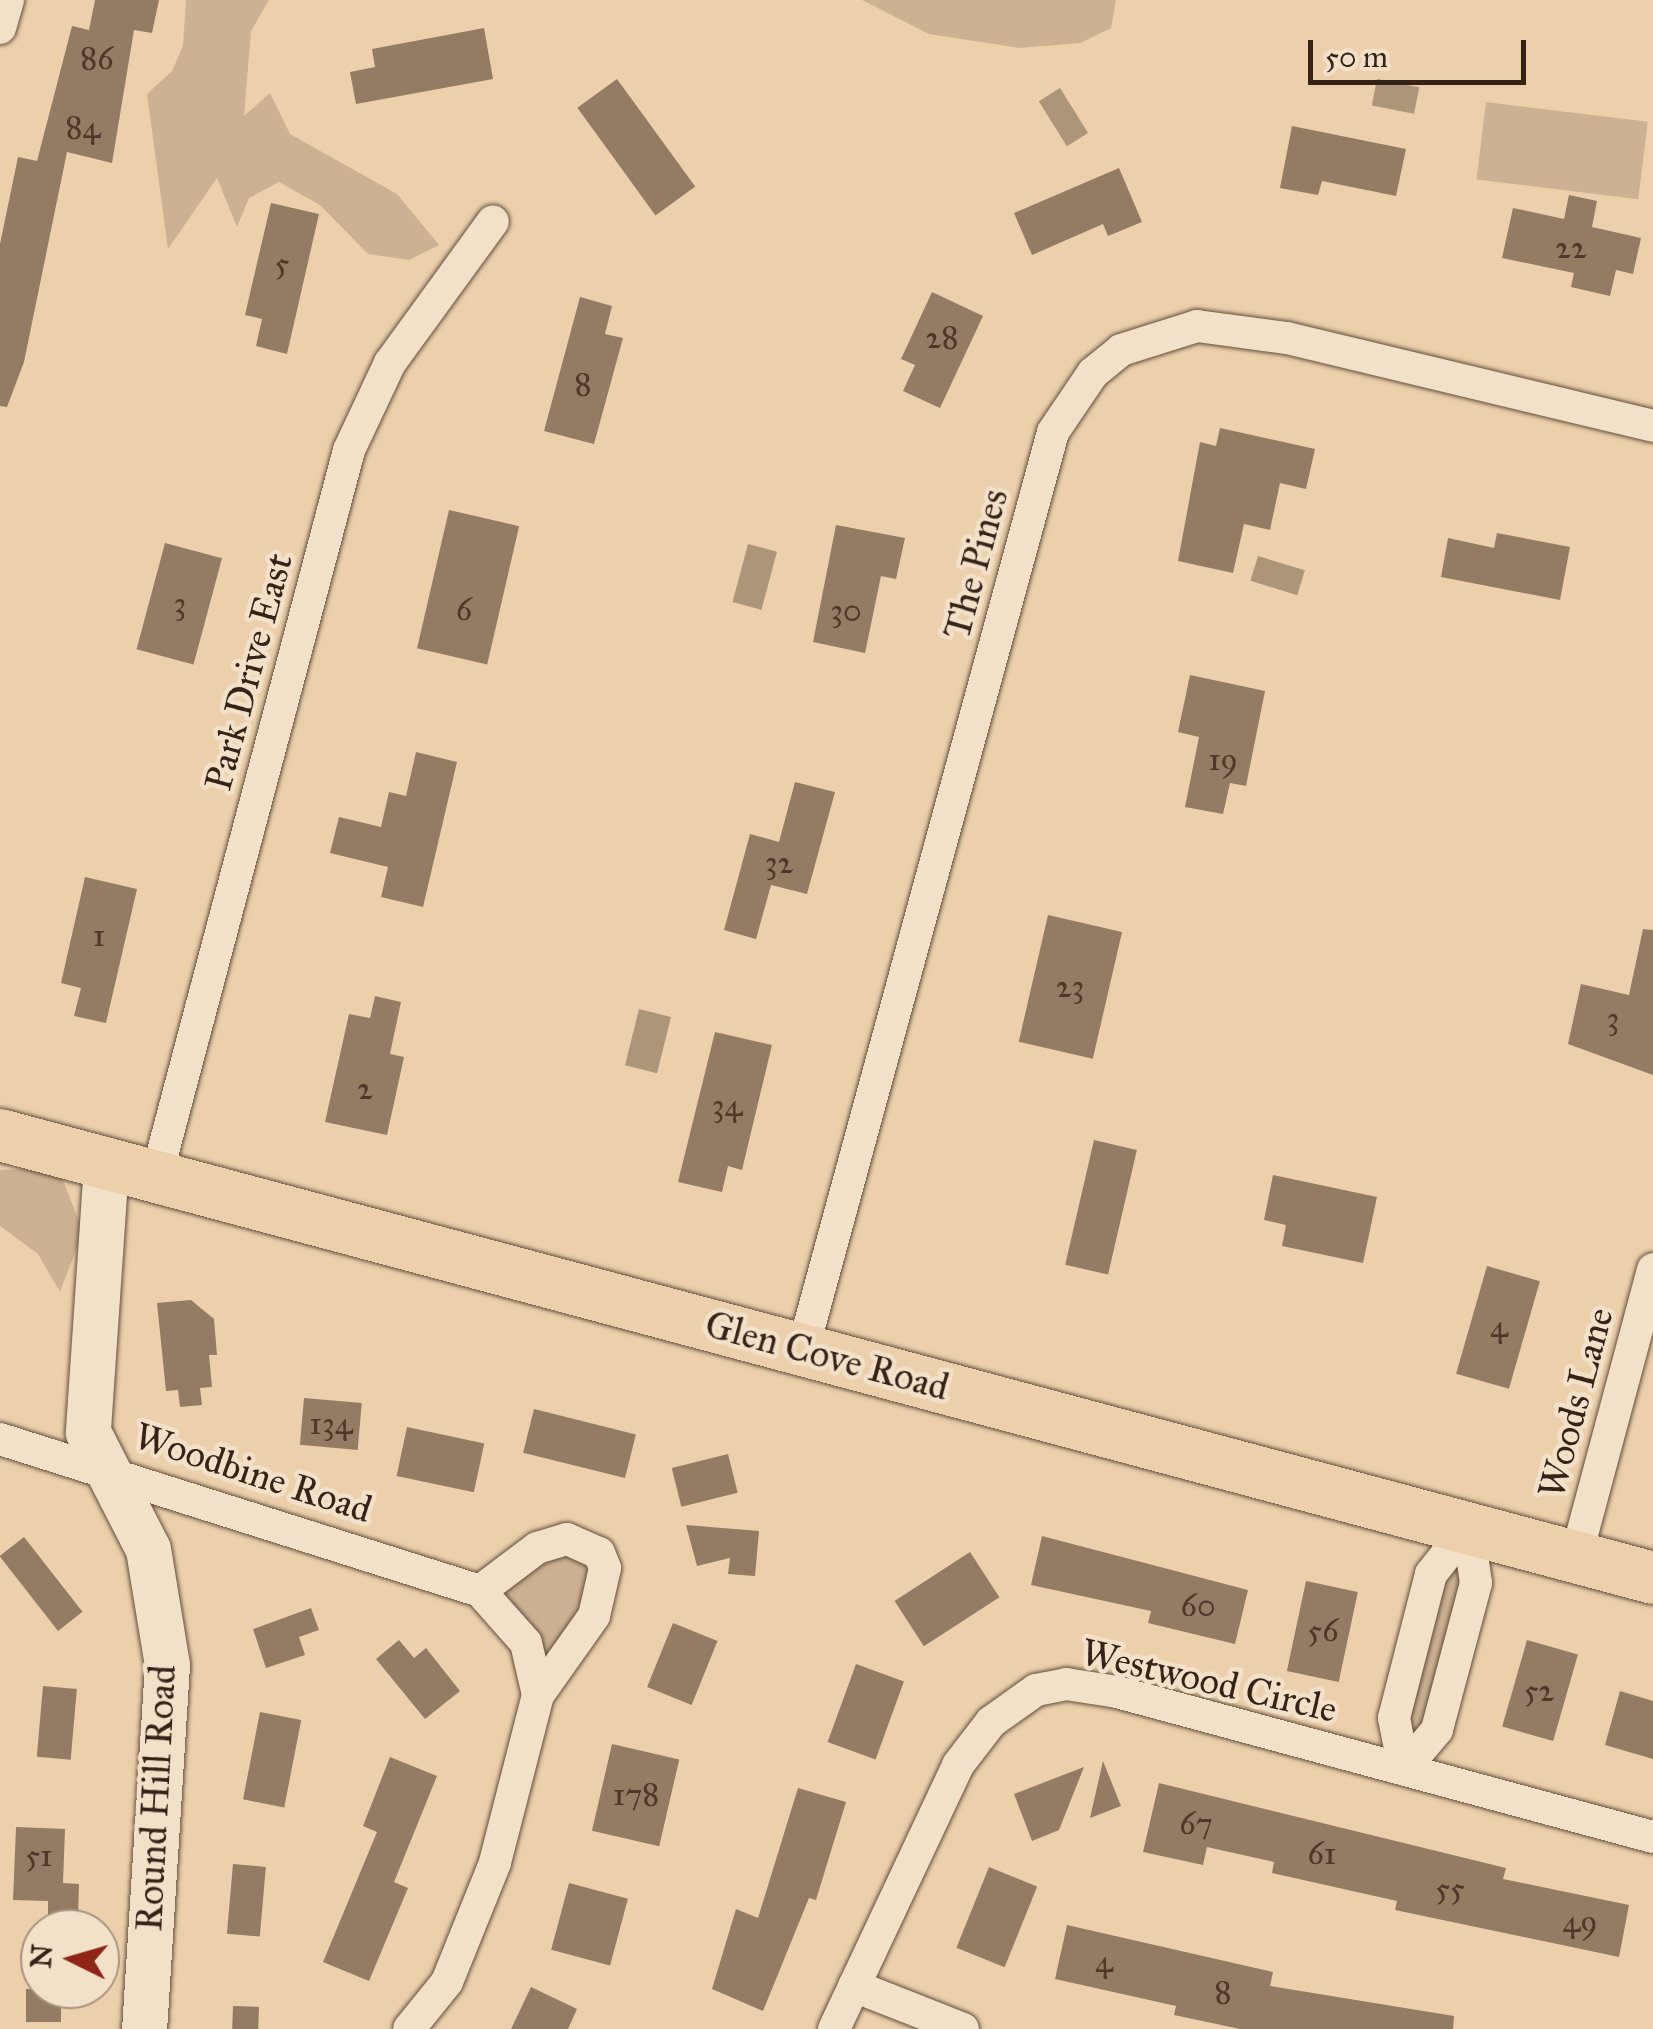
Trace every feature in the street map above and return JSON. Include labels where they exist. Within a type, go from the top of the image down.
[{"type":"main road","name":"Glen Cove Road","points":[[0,1135],[1653,1578]]},
{"type":"street","points":[[0,28],[8,0]]},
{"type":"street","name":"Park Drive East","points":[[156,1178],[349,450],[390,363],[493,221]]},
{"type":"street","name":"The Pines","points":[[803,1350],[1053,432],[1094,373],[1120,350],[1198,326],[1287,338],[1653,426]]},
{"type":"street","name":"Round Hill Road","points":[[106,1165],[87,1397],[100,1466],[148,1549],[167,1665],[144,2029]]},
{"type":"street","name":"Woods Lane","points":[[1576,1557],[1653,1269]]},
{"type":"street","name":"Woodbine Road","points":[[0,1439],[100,1466],[480,1591]]},
{"type":"street","points":[[1404,1770],[1394,1718],[1430,1574],[1468,1527]]},
{"type":"street","points":[[1404,1770],[1437,1730],[1476,1584],[1468,1527]]},
{"type":"street","points":[[409,2029],[447,1982],[476,1923],[538,1695],[594,1616],[606,1568],[599,1553],[567,1539],[537,1548],[480,1591],[526,1643],[538,1695]]},
{"type":"street","name":"Westwood Circle","points":[[834,2029],[958,1766],[991,1722],[1036,1690],[1066,1684],[1117,1692],[1653,1837]]},
{"type":"street","points":[[854,1986],[963,2029]]},
{"type":"shaded area","points":[[186,0],[269,0],[251,31],[244,116],[270,93],[290,134],[397,194],[439,245],[409,260],[368,254],[320,205],[279,182],[249,198],[237,227],[217,178],[168,249],[147,94],[172,71],[183,46]]},
{"type":"shaded area","points":[[862,0],[1116,0],[1111,28],[1080,43],[1019,48],[929,34]]},
{"type":"shaded area","points":[[1377,79],[1419,87],[1414,114],[1372,106]]},
{"type":"shaded area","points":[[1060,88],[1088,133],[1067,146],[1039,101]]},
{"type":"shaded area","points":[[1486,102],[1648,122],[1638,199],[1476,179]]},
{"type":"shaded area","points":[[748,544],[777,552],[761,610],[732,602]]},
{"type":"shaded area","points":[[1258,556],[1305,570],[1297,595],[1250,581]]},
{"type":"shaded area","points":[[639,1009],[671,1017],[657,1073],[625,1065]]},
{"type":"shaded area","points":[[42,1169],[63,1180],[83,1232],[60,1292],[38,1254],[0,1226],[0,1170]]},
{"type":"shaded area","points":[[1468,1527],[1476,1583],[1404,1769],[1394,1718],[1431,1574]]},
{"type":"shaded area","points":[[567,1539],[605,1568],[538,1695],[498,1579]]},
{"type":"building","points":[[95,0],[159,0],[152,33],[134,30],[112,163],[67,152],[24,362],[7,407],[0,406],[0,244],[18,157],[37,161],[72,26],[89,30]]},
{"type":"building","points":[[484,28],[493,79],[356,104],[350,72],[375,67],[372,49]]},
{"type":"building","points":[[617,79],[695,187],[656,215],[577,108]]},
{"type":"building","points":[[1292,126],[1406,149],[1396,196],[1322,181],[1318,195],[1280,188]]},
{"type":"building","points":[[1119,168],[1142,222],[1108,236],[1103,224],[1032,255],[1014,213]]},
{"type":"building","points":[[1569,195],[1597,201],[1592,227],[1641,238],[1633,274],[1616,270],[1610,296],[1571,287],[1574,273],[1502,258],[1513,208],[1564,219]]},
{"type":"building","points":[[271,203],[319,214],[287,354],[256,346],[262,319],[245,315]]},
{"type":"building","points":[[932,292],[983,316],[940,408],[903,391],[915,365],[901,359]]},
{"type":"building","points":[[580,297],[612,306],[605,334],[623,338],[594,444],[544,431]]},
{"type":"building","points":[[1220,428],[1315,449],[1306,489],[1280,483],[1270,530],[1244,524],[1233,573],[1178,561],[1200,442],[1216,446]]},
{"type":"building","points":[[449,510],[519,526],[487,665],[417,648]]},
{"type":"building","points":[[836,525],[905,538],[896,579],[881,576],[865,653],[813,642]]},
{"type":"building","points":[[1497,533],[1570,547],[1560,600],[1441,577],[1448,538],[1494,548]]},
{"type":"building","points":[[165,543],[222,558],[194,665],[137,649]]},
{"type":"building","points":[[1190,675],[1265,691],[1246,786],[1230,783],[1223,814],[1185,807],[1199,737],[1178,732]]},
{"type":"building","points":[[416,752],[457,762],[423,907],[381,897],[388,867],[330,853],[339,817],[381,827],[389,792],[406,796]]},
{"type":"building","points":[[795,782],[835,792],[807,894],[771,885],[756,939],[724,930],[750,834],[779,842]]},
{"type":"building","points":[[85,877],[137,889],[106,1023],[74,1016],[81,988],[61,983]]},
{"type":"building","points":[[1048,915],[1122,932],[1093,1059],[1019,1042]]},
{"type":"building","points":[[1643,929],[1653,930],[1653,1075],[1568,1044],[1581,984],[1629,995]]},
{"type":"building","points":[[375,996],[401,1002],[390,1054],[404,1057],[387,1135],[325,1122],[349,1014],[370,1018]]},
{"type":"building","points":[[715,1032],[772,1045],[742,1170],[728,1166],[722,1192],[678,1182]]},
{"type":"building","points":[[1094,1140],[1137,1150],[1108,1275],[1065,1265]]},
{"type":"building","points":[[1273,1175],[1377,1197],[1363,1263],[1282,1246],[1286,1225],[1264,1220]]},
{"type":"building","points":[[1487,1266],[1540,1281],[1509,1389],[1456,1374]]},
{"type":"building","points":[[191,1300],[214,1319],[217,1355],[209,1355],[212,1387],[200,1388],[202,1405],[180,1407],[178,1390],[166,1391],[157,1303]]},
{"type":"building","points":[[304,1398],[362,1403],[358,1450],[300,1445]]},
{"type":"building","points":[[534,1409],[636,1434],[625,1478],[523,1453]]},
{"type":"building","points":[[407,1427],[484,1443],[474,1492],[397,1476]]},
{"type":"building","points":[[728,1454],[738,1493],[681,1507],[672,1468]]},
{"type":"building","points":[[686,1525],[759,1531],[755,1576],[728,1574],[730,1558],[697,1566]]},
{"type":"building","points":[[1042,1536],[1248,1590],[1235,1644],[1148,1623],[1151,1611],[1031,1585]]},
{"type":"building","points":[[24,1537],[82,1612],[58,1631],[0,1557]]},
{"type":"building","points":[[970,1552],[999,1597],[924,1646],[895,1601]]},
{"type":"building","points":[[1306,1581],[1358,1592],[1339,1682],[1287,1671]]},
{"type":"building","points":[[311,1608],[319,1630],[299,1637],[305,1655],[266,1668],[253,1629]]},
{"type":"building","points":[[673,1623],[718,1641],[692,1705],[647,1687]]},
{"type":"building","points":[[399,1640],[414,1658],[426,1648],[460,1691],[425,1719],[376,1659]]},
{"type":"building","points":[[1527,1640],[1578,1655],[1553,1741],[1502,1727]]},
{"type":"building","points":[[856,1664],[904,1681],[876,1759],[828,1742]]},
{"type":"building","points":[[43,1686],[77,1689],[71,1760],[37,1757]]},
{"type":"building","points":[[1620,1691],[1653,1701],[1653,1759],[1605,1745]]},
{"type":"building","points":[[260,1712],[301,1720],[284,1807],[243,1799]]},
{"type":"building","points":[[612,1744],[679,1760],[659,1846],[592,1831]]},
{"type":"building","points":[[390,1757],[437,1776],[394,1882],[408,1888],[369,1981],[323,1962],[377,1832],[363,1826]]},
{"type":"building","points":[[1103,1761],[1121,1806],[1090,1818]]},
{"type":"building","points":[[1084,1767],[1059,1830],[1032,1841],[1014,1794]]},
{"type":"building","points":[[1159,1783],[1506,1868],[1503,1879],[1629,1905],[1619,1957],[1395,1910],[1397,1901],[1272,1873],[1274,1862],[1207,1847],[1203,1865],[1143,1852]]},
{"type":"building","points":[[798,1788],[846,1802],[816,1900],[809,1898],[763,2011],[712,1989],[736,1909],[758,1918]]},
{"type":"building","points":[[16,1827],[65,1829],[63,1883],[79,1884],[78,1909],[48,1909],[48,1901],[13,1900]]},
{"type":"building","points":[[233,1864],[266,1867],[260,1937],[227,1934]]},
{"type":"building","points":[[989,1867],[1037,1886],[1005,1967],[956,1948]]},
{"type":"building","points":[[569,1883],[628,1899],[610,1965],[551,1950]]},
{"type":"building","points":[[1067,1925],[1273,1972],[1270,1986],[1454,2016],[1453,2029],[1240,2029],[1174,2015],[1176,2006],[1055,1979]]},
{"type":"building","points":[[531,1987],[577,2009],[568,2029],[511,2029]]},
{"type":"building","points":[[233,2006],[259,2007],[258,2029],[232,2029]]},
{"type":"building","points":[[26,2009],[61,2009],[61,2022],[26,2022]]}]
